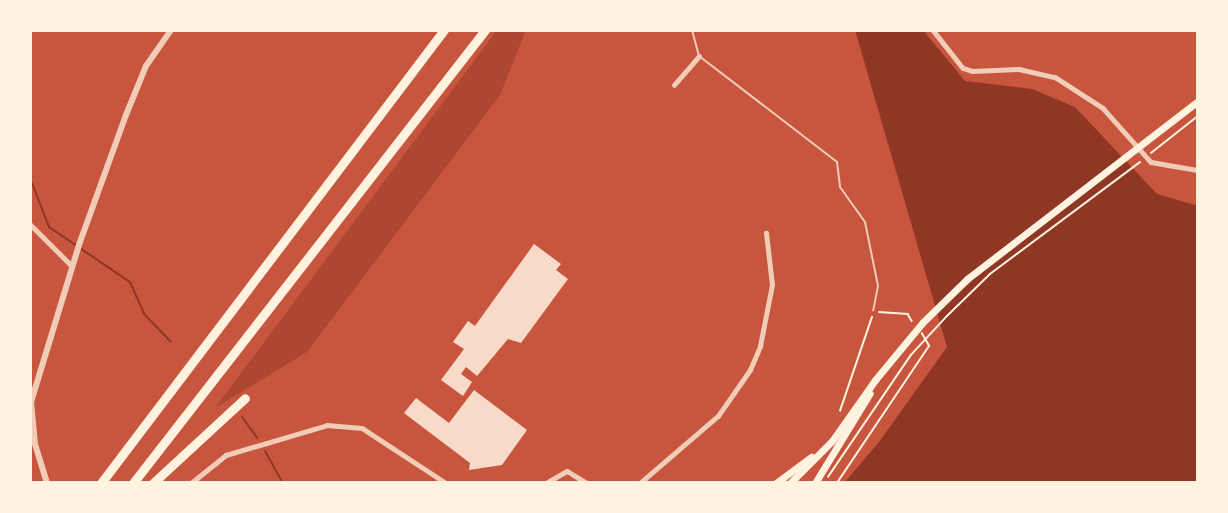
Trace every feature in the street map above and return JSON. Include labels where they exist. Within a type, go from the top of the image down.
[{"type":"highway","points":[[101,483],[444,30]]},
{"type":"highway","points":[[133,483],[485,30]]},
{"type":"highway","points":[[153,483],[226,414],[246,402]]},
{"type":"main road","points":[[790,483],[832,441],[895,355],[945,300],[989,260],[1198,101]]},
{"type":"main road","points":[[815,483],[862,412],[876,380]]},
{"type":"main road","points":[[776,483],[832,441]]},
{"type":"street","points":[[48,483],[34,444],[30,401],[80,242],[146,66],[171,30]]},
{"type":"street","points":[[933,30],[963,68],[972,71],[1019,69],[1055,77],[1103,108],[1151,162],[1198,170]]},
{"type":"street","points":[[675,85],[699,56]]},
{"type":"street","points":[[30,224],[73,263]]},
{"type":"street","points":[[640,483],[718,416],[750,370],[760,346],[772,285],[766,233]]},
{"type":"street","points":[[191,483],[226,455],[327,425],[363,428],[446,483]]},
{"type":"street","points":[[546,483],[567,471],[587,483]]},
{"type":"lane","points":[[692,30],[699,56],[837,162],[840,187],[865,222],[878,286],[873,311]]},
{"type":"path","points":[[1149,155],[1198,116]]},
{"type":"path","points":[[823,474],[828,478],[834,471],[911,355],[990,274],[1140,161]]},
{"type":"path","points":[[840,411],[873,311],[908,314],[913,322]]},
{"type":"path","points":[[837,483],[929,345],[918,330]]},
{"type":"shaded area","points":[[497,30],[526,30],[500,95],[307,352],[215,408]]},
{"type":"shaded area","points":[[855,30],[923,30],[965,81],[1032,89],[1075,107],[1157,194],[1198,206],[1198,483],[844,483],[879,442],[947,347]]},
{"type":"building","points":[[534,244],[561,264],[556,270],[568,279],[521,343],[508,339],[477,376],[466,367],[461,374],[472,382],[463,396],[441,380],[464,349],[453,342],[468,321],[475,326]]},
{"type":"building","points":[[474,390],[527,430],[502,465],[469,470],[470,463],[404,413],[416,398],[449,423]]},
{"type":"waterway","points":[[30,178],[49,227],[130,282],[144,314],[171,342]]},
{"type":"waterway","points":[[242,417],[257,438]]},
{"type":"waterway","points":[[265,451],[283,483]]}]
